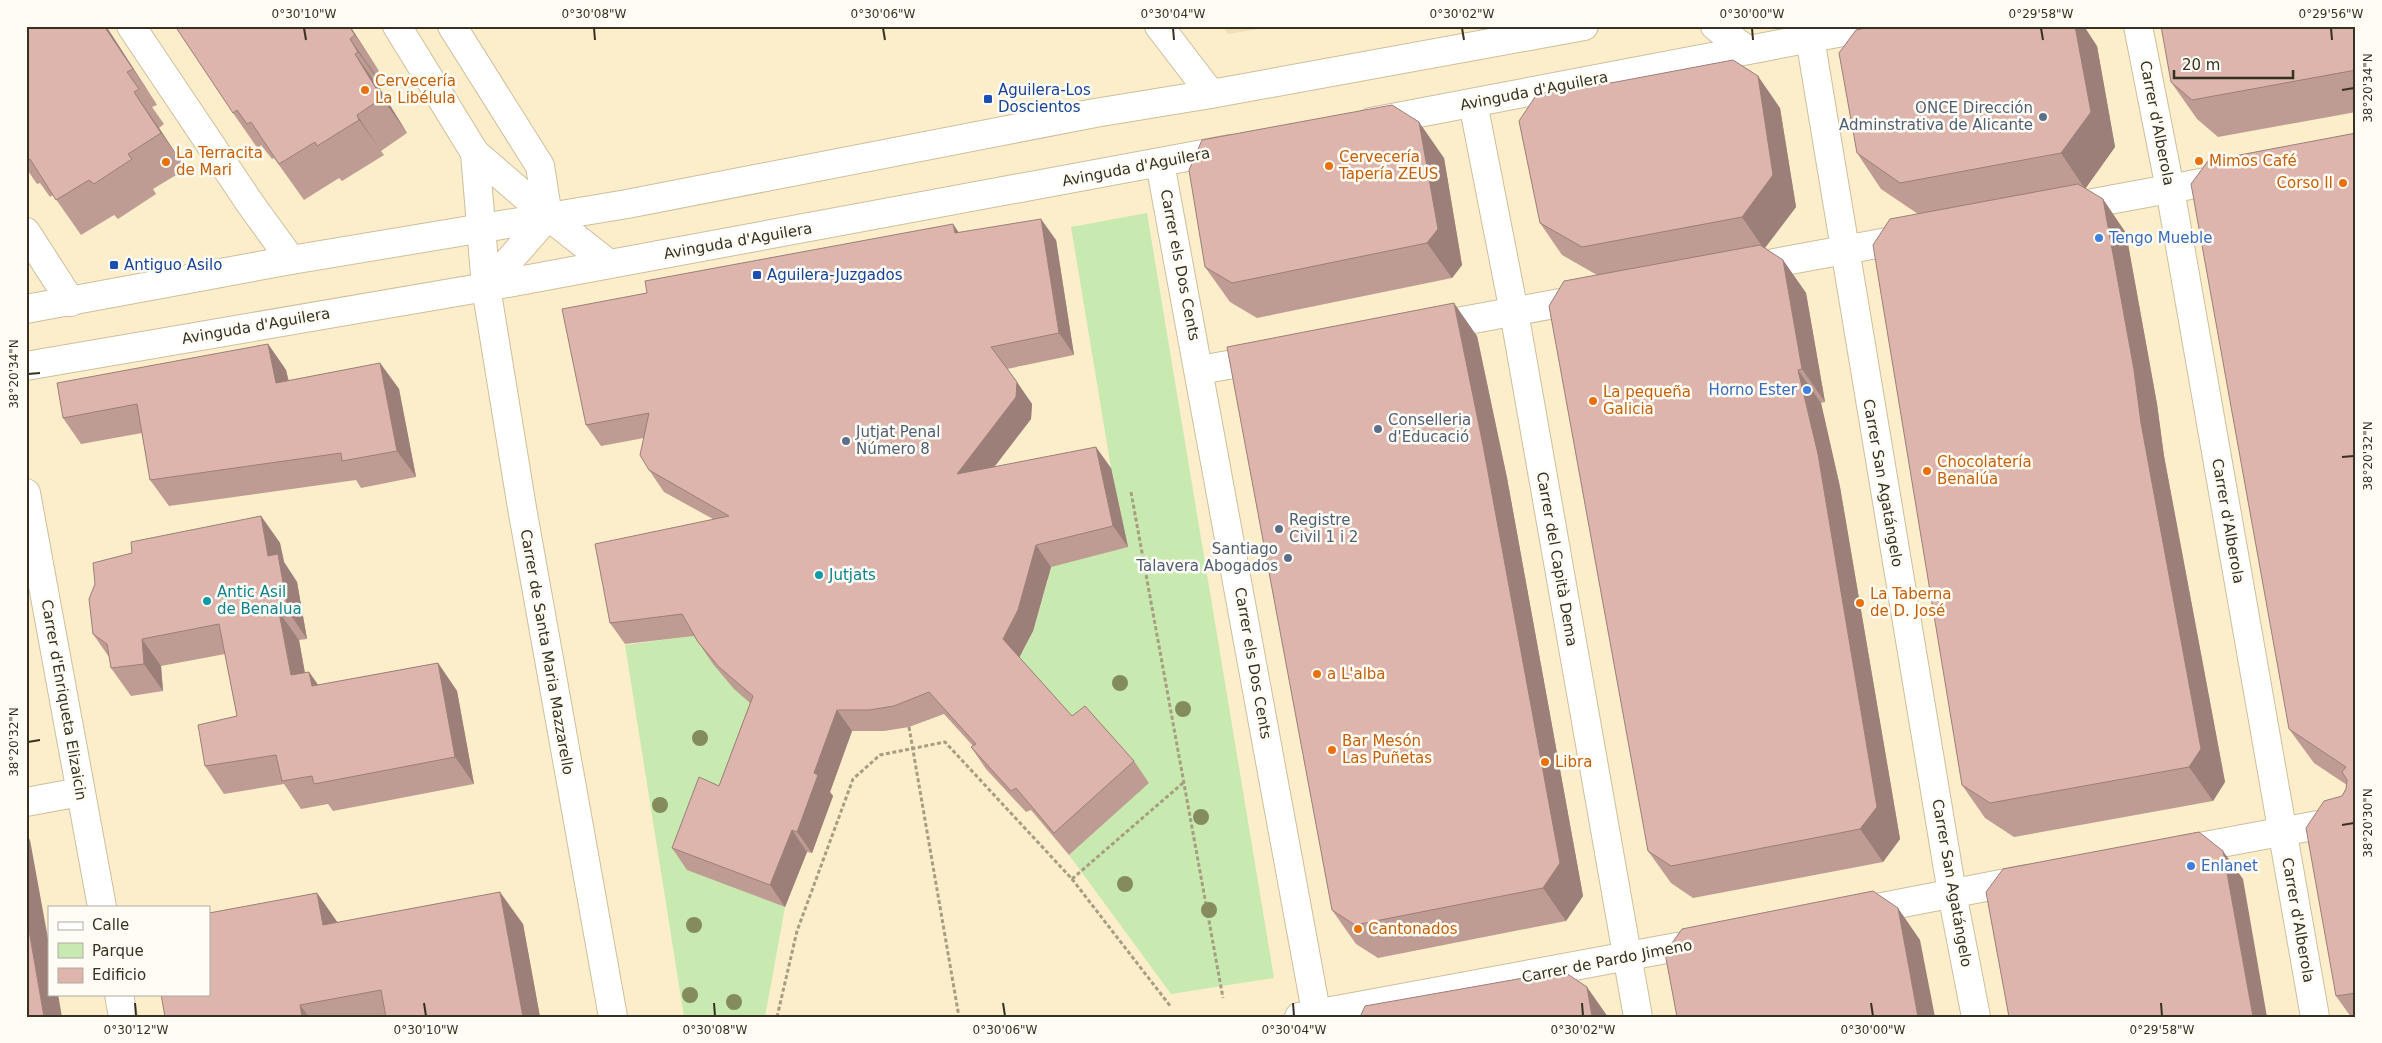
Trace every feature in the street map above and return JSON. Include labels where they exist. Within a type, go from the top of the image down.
[{"type":"street","points":[[131,26],[249,202],[291,260]]},
{"type":"street","points":[[397,26],[475,153],[548,216],[610,264]]},
{"type":"street","points":[[452,26],[540,166],[548,216]]},
{"type":"street","points":[[1159,26],[1211,94]]},
{"type":"street","points":[[26,310],[291,260],[627,204],[1095,113],[1211,94],[1584,26]]},
{"type":"street","points":[[1715,26],[1747,50]]},
{"type":"street","name":"Avinguda d'Aguilera","points":[[1346,127],[1747,50],[1812,32],[1874,26]]},
{"type":"street","name":"Carrer d'Alberola","points":[[2138,26],[2170,189],[2315,1017]]},
{"type":"street","name":"Carrer San Agatángelo","points":[[1812,32],[1844,250],[1952,893],[1976,1017]]},
{"type":"street","name":"Carrer del Capità Dema","points":[[1473,102],[1514,312],[1638,1017]]},
{"type":"street","name":"Avinguda d'Aguilera","points":[[26,366],[610,264],[1258,144]]},
{"type":"street","points":[[475,153],[486,286]]},
{"type":"street","name":"Carrer els Dos Cents","points":[[1160,163],[1200,370],[1311,1016]]},
{"type":"street","points":[[2045,212],[2248,174]]},
{"type":"street","points":[[486,286],[548,216]]},
{"type":"street","points":[[26,232],[71,302]]},
{"type":"street","points":[[1720,273],[1930,234]]},
{"type":"street","name":"Carrer de Santa Maria Mazzarello","points":[[486,286],[522,508],[613,1017]]},
{"type":"street","points":[[1408,332],[1616,292]]},
{"type":"street","points":[[1200,370],[1292,353]]},
{"type":"street","name":"Carrer d'Enriqueta Elizaicin","points":[[26,493],[102,906]]},
{"type":"street","points":[[26,802],[80,792]]},
{"type":"street","points":[[2156,855],[2356,818]]},
{"type":"street","points":[[1828,918],[2049,875]]},
{"type":"street","name":"Carrer de Pardo Jimeno","points":[[1311,1016],[1732,937]]},
{"type":"street","points":[[119,996],[123,1017]]},
{"type":"path","points":[[1131,492],[1223,998]]},
{"type":"path","points":[[909,727],[959,1017]]},
{"type":"path","points":[[778,1017],[797,931],[853,779],[880,755],[945,742],[1072,879],[1171,1008]]},
{"type":"path","points":[[1072,879],[1184,782]]},
{"type":"shaded area","points":[[1223,26],[1277,26],[1228,34]]},
{"type":"green space","points":[[1147,213],[1274,978],[1171,994],[1069,855],[1149,782],[1087,737],[1005,646],[1023,651],[1033,631],[1048,580],[1026,577],[1111,468],[1071,227]]},
{"type":"green space","points":[[706,634],[700,640],[718,668],[731,684],[755,707],[688,869],[785,907],[765,1017],[684,1017],[625,645]]},
{"type":"building","points":[[26,26],[104,26],[133,69],[127,72],[139,89],[134,92],[161,133],[128,154],[132,159],[94,184],[89,180],[56,200],[30,159],[26,161]]},
{"type":"building","points":[[175,26],[349,26],[355,35],[350,39],[358,52],[355,54],[382,98],[357,115],[359,120],[317,146],[315,142],[279,164],[251,122],[247,124],[237,110],[233,113]]},
{"type":"building","name":"ONCE Dirección Adminstrativa de Alicante","points":[[1875,26],[2075,26],[2091,112],[2061,153],[1900,183],[1857,153],[1839,53],[1856,30]]},
{"type":"building","points":[[2161,26],[2356,26],[2356,70],[2192,100],[2171,82]]},
{"type":"building","points":[[1733,60],[1758,76],[1773,175],[1742,217],[1582,247],[1540,223],[1519,121],[1537,94],[1616,82]]},
{"type":"building","points":[[1392,105],[1419,122],[1438,229],[1427,243],[1232,283],[1205,267],[1189,170],[1202,140]]},
{"type":"building","points":[[2356,133],[2356,993],[2336,996],[2306,828],[2324,801],[2342,796],[2346,789],[2347,780],[2342,772],[2346,767],[2289,729],[2191,184],[2208,161]]},
{"type":"building","points":[[2078,184],[2103,199],[2134,370],[2141,423],[2201,749],[2189,767],[1990,803],[1962,785],[1873,245],[1890,219]]},
{"type":"building","name":"Jutjats","points":[[1041,219],[1059,333],[991,347],[1017,382],[1016,397],[957,474],[1096,447],[1113,526],[1036,545],[1018,610],[1003,639],[1072,716],[1085,706],[1134,761],[1054,833],[1016,788],[1011,791],[971,747],[976,744],[929,692],[894,706],[869,710],[837,710],[814,773],[818,775],[797,832],[792,830],[770,885],[672,848],[699,777],[719,786],[753,696],[719,667],[698,642],[682,614],[610,623],[595,544],[729,516],[649,470],[640,455],[649,413],[586,425],[562,309],[647,293],[645,281],[953,224],[955,233]]},
{"type":"building","points":[[1760,245],[1783,260],[1802,369],[1798,370],[1818,454],[1877,807],[1860,829],[1671,866],[1648,851],[1549,306],[1564,281]]},
{"type":"building","points":[[1454,303],[1483,445],[1560,863],[1543,888],[1355,925],[1332,910],[1227,347]]},
{"type":"building","points":[[268,344],[276,383],[380,363],[397,451],[342,461],[341,453],[150,480],[137,404],[63,418],[57,383]]},
{"type":"building","points":[[261,516],[268,556],[278,554],[288,611],[279,612],[291,675],[309,672],[312,686],[438,663],[455,757],[314,784],[312,776],[282,781],[276,755],[205,766],[198,725],[237,716],[219,624],[142,639],[144,664],[111,668],[107,644],[93,634],[89,599],[95,584],[93,563],[132,553],[131,542]]},
{"type":"building","points":[[2199,832],[2223,851],[2253,1017],[2009,1017],[1986,892],[2003,869]]},
{"type":"building","points":[[1873,891],[1898,908],[1918,1017],[1677,1017],[1665,953],[1682,929]]},
{"type":"building","points":[[500,892],[523,1017],[386,1017],[381,990],[300,1005],[302,1017],[165,1017],[161,996],[210,996],[210,913],[317,893],[323,925]]},
{"type":"building","points":[[26,913],[44,1017],[26,1017]]},
{"type":"building","points":[[1563,971],[1587,987],[1592,1017],[1360,1017],[1365,1006]]},
{"type":"place","name":"Cervecería La Libélula","points":[[365,90]]},
{"type":"place","name":"Aguilera-Los Doscientos","points":[[988,99]]},
{"type":"place","name":"ONCE Dirección Adminstrativa de Alicante","points":[[2043,117]]},
{"type":"place","name":"Mimos Café","points":[[2199,161]]},
{"type":"place","name":"La Terracita de Mari","points":[[166,162]]},
{"type":"place","name":"Cervecería Tapería ZEUS","points":[[1329,166]]},
{"type":"place","name":"Corso II","points":[[2343,183]]},
{"type":"place","name":"Tengo Mueble","points":[[2099,238]]},
{"type":"place","name":"Antiguo Asilo","points":[[114,265]]},
{"type":"place","name":"Aguilera-Juzgados","points":[[757,275]]},
{"type":"place","name":"Horno Ester","points":[[1807,390]]},
{"type":"place","name":"La pequeña Galicia","points":[[1593,401]]},
{"type":"place","name":"Conselleria d'Educació","points":[[1378,429]]},
{"type":"place","name":"Jutjat Penal Número 8","points":[[846,441]]},
{"type":"place","name":"Chocolatería Benalúa","points":[[1927,471]]},
{"type":"place","name":"Registre Civil 1 i 2","points":[[1279,529]]},
{"type":"place","name":"Santiago Talavera Abogados","points":[[1288,558]]},
{"type":"place","name":"Jutjats","points":[[819,575]]},
{"type":"place","name":"Antic Asil de Benalua","points":[[207,601]]},
{"type":"place","name":"La Taberna de D. José","points":[[1860,603]]},
{"type":"place","name":"a L'alba","points":[[1317,674]]},
{"type":"place","name":"Bar Mesón Las Puñetas","points":[[1332,750]]},
{"type":"place","name":"Libra","points":[[1545,762]]},
{"type":"place","name":"Enlanet","points":[[2191,866]]},
{"type":"place","name":"Cantonados","points":[[1358,929]]}]
